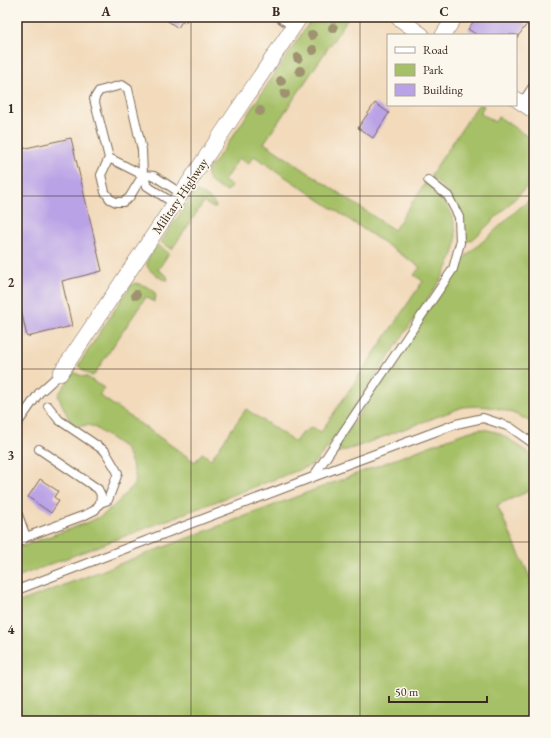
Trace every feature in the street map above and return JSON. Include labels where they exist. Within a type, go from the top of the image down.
[{"type":"street","points":[[397,17],[421,34]]},
{"type":"street","points":[[443,34],[455,17]]},
{"type":"street","name":"Military Highway","points":[[60,374],[297,22]]},
{"type":"lane","points":[[279,17],[297,22]]},
{"type":"lane","points":[[143,175],[129,198],[124,202],[116,202],[110,199],[105,192],[101,175],[109,158],[94,99],[99,91],[122,85],[128,89],[142,150],[143,175],[147,186],[178,199]]},
{"type":"lane","points":[[524,105],[534,85]]},
{"type":"lane","points":[[109,158],[143,175],[154,176],[178,199]]},
{"type":"lane","points":[[313,477],[453,269],[460,243],[459,217],[448,196],[428,180]]},
{"type":"lane","points":[[17,424],[39,393],[60,374]]},
{"type":"lane","points":[[48,406],[59,420],[105,451],[118,473],[108,500],[100,502]]},
{"type":"lane","points":[[17,590],[456,424],[483,418],[510,427],[534,444]]},
{"type":"lane","points":[[22,534],[85,515],[95,510],[100,502],[101,495],[98,489],[39,449]]},
{"type":"lane","points":[[17,512],[22,534],[17,544]]},
{"type":"green space","points":[[313,17],[349,17],[264,143],[394,230],[425,183],[438,192],[450,210],[456,233],[454,251],[451,260],[440,281],[325,451],[312,465],[17,577],[17,549],[89,522],[103,515],[116,504],[132,487],[136,480],[132,464],[125,448],[94,427],[88,425],[75,427],[69,419],[58,395],[74,372],[87,377],[104,388],[99,395],[195,462],[202,453],[211,459],[246,409],[295,442],[300,435],[312,427],[321,432],[423,281],[414,275],[420,267],[254,156],[248,164],[239,158],[224,181],[232,186],[227,191],[214,185],[207,177],[207,172],[229,142]]},
{"type":"green space","points":[[477,106],[484,106],[480,113],[495,122],[499,117],[534,141],[534,180],[472,240],[466,242],[463,225],[449,194],[430,176]]},
{"type":"green space","points":[[196,192],[208,197],[216,207],[213,208],[204,202],[172,249],[161,242],[193,194]]},
{"type":"green space","points":[[534,197],[534,424],[517,415],[500,409],[482,406],[463,407],[356,447],[333,454],[451,275],[469,253],[518,209]]},
{"type":"green space","points":[[158,245],[169,253],[158,270],[167,276],[168,280],[162,279],[148,268],[147,261]]},
{"type":"green space","points":[[135,283],[143,285],[154,291],[156,298],[154,302],[146,297],[93,376],[78,366],[131,285]]},
{"type":"green space","points":[[483,429],[496,432],[506,437],[534,457],[534,489],[497,505],[534,586],[534,721],[17,721],[17,603],[461,434]]},
{"type":"building","points":[[167,17],[189,17],[185,23],[182,21],[178,28],[165,19]]},
{"type":"building","points":[[477,17],[517,17],[527,24],[517,38],[517,34],[476,34],[468,29]]},
{"type":"building","points":[[375,103],[389,113],[373,138],[358,128]]},
{"type":"building","points":[[71,138],[102,271],[62,281],[72,326],[27,337],[17,291],[17,150]]},
{"type":"building","points":[[40,479],[58,491],[54,497],[59,501],[51,513],[28,497]]}]
